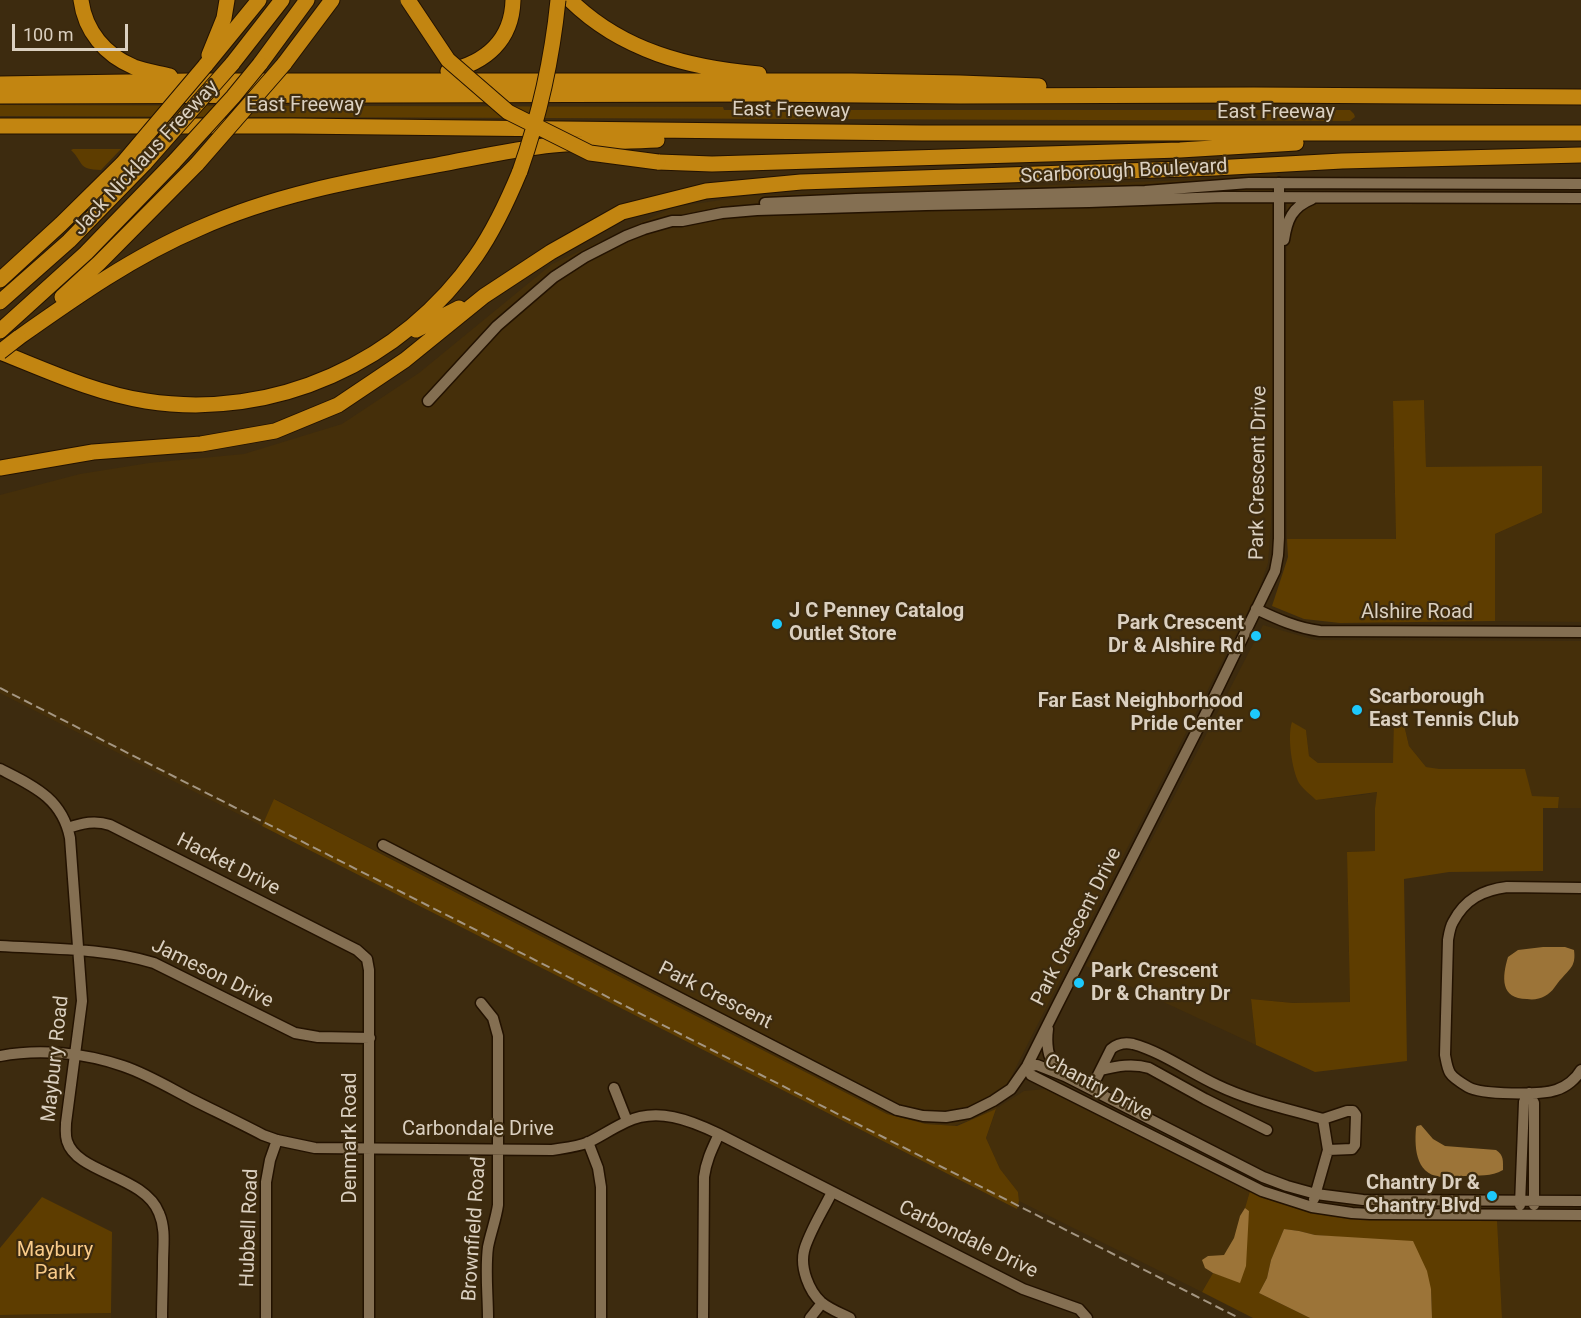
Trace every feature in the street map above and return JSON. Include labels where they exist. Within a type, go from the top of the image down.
[{"type":"highway","points":[[81,0],[91,31],[102,46],[110,52],[134,67],[190,81]]},
{"type":"highway","points":[[205,66],[224,18],[227,0]]},
{"type":"highway","points":[[0,279],[61,224],[123,162],[259,0]]},
{"type":"highway","name":"Jack Nicklaus Freeway","points":[[0,302],[69,241],[145,163],[232,64],[282,0]]},
{"type":"highway","name":"Jack Nicklaus Freeway","points":[[1,330],[86,253],[174,162],[260,64],[307,0]]},
{"type":"highway","points":[[18,338],[99,263],[197,164],[284,64],[332,0]]},
{"type":"highway","points":[[408,0],[448,60],[508,112],[590,153],[658,162],[712,164],[1180,150],[1322,142],[1361,134]]},
{"type":"highway","points":[[365,81],[452,70],[478,61],[505,34],[510,22],[513,0]]},
{"type":"highway","points":[[0,352],[86,386],[114,394],[148,401],[202,405],[257,400],[306,387],[368,359],[420,321],[444,297],[477,255],[500,214],[520,171],[546,85],[558,0]]},
{"type":"highway","points":[[570,0],[616,35],[673,60],[755,73],[852,81]]},
{"type":"highway","points":[[0,84],[190,81],[852,81],[1254,95]]},
{"type":"highway","name":"East Freeway","points":[[0,96],[678,94],[1581,97]]},
{"type":"highway","name":"East Freeway","points":[[0,126],[399,127],[786,132],[1581,133]]},
{"type":"highway","points":[[0,352],[80,294],[137,259],[199,228],[258,204],[312,189],[552,145],[786,132]]},
{"type":"highway","points":[[0,468],[93,452],[201,444],[275,431],[338,405],[405,360],[484,296],[551,252],[622,212],[706,191],[801,182],[1581,155]]},
{"type":"highway","points":[[815,160],[864,168],[1095,161],[1308,164]]},
{"type":"highway","points":[[392,342],[484,296]]},
{"type":"street","name":"Scarborough Boulevard","points":[[672,221],[680,215],[707,209],[784,202],[1145,192],[1249,183],[1581,184]]},
{"type":"street","name":"Park Crescent Drive","points":[[1027,1066],[1212,701],[1273,575],[1278,549],[1279,183]]},
{"type":"street","name":"Scarborough Boulevard","points":[[428,401],[497,326],[554,277],[585,257],[626,236],[672,221],[757,210],[1223,197],[1581,198]]},
{"type":"street","points":[[1279,270],[1288,220],[1301,205],[1317,198]]},
{"type":"street","name":"Alshire Road","points":[[1256,609],[1295,626],[1320,631],[1581,632]]},
{"type":"street","points":[[0,769],[45,794],[55,804],[68,828]]},
{"type":"street","name":"Hacket Drive","points":[[68,828],[89,822],[103,822],[110,825],[361,952],[367,959]]},
{"type":"street","name":"Maybury Road","points":[[68,828],[82,1001],[66,1123],[68,1143],[74,1153],[87,1163],[134,1186],[155,1204],[164,1232],[162,1318]]},
{"type":"street","name":"Park Crescent","points":[[383,845],[897,1110],[924,1116],[946,1117],[969,1113],[1011,1089],[1027,1066]]},
{"type":"street","points":[[1580,1074],[1554,1091],[1491,1093],[1468,1087],[1450,1073],[1445,1055],[1448,940],[1452,923],[1466,905],[1477,895],[1488,890],[1508,887],[1581,888]]},
{"type":"street","name":"Jameson Drive","points":[[0,946],[127,955],[154,963],[295,1034],[369,1038]]},
{"type":"street","name":"Denmark Road","points":[[367,959],[369,970],[369,1318]]},
{"type":"street","name":"Brownfield Road","points":[[481,1003],[494,1018],[497,1030],[498,1205],[488,1256],[488,1318]]},
{"type":"street","points":[[1048,1025],[1047,1039],[1050,1059],[1053,1067],[1065,1076]]},
{"type":"street","points":[[1090,1089],[1111,1049],[1122,1043],[1132,1044],[1230,1090],[1323,1119],[1353,1111],[1356,1115],[1355,1145],[1352,1149],[1328,1150]]},
{"type":"street","name":"Carbondale Drive","points":[[0,1056],[34,1052],[75,1055],[108,1061],[277,1140],[315,1148],[552,1150],[588,1142],[627,1121],[645,1117],[672,1116],[694,1122],[719,1134],[1023,1289],[1078,1309],[1087,1318]]},
{"type":"street","name":"Chantry Drive","points":[[1581,1201],[1363,1200],[1316,1194],[1263,1177],[1065,1076],[1037,1065],[1027,1066],[1031,1076],[1217,1170],[1262,1191],[1312,1207],[1370,1215],[1581,1215]]},
{"type":"street","points":[[1101,1070],[1121,1066],[1149,1068],[1267,1130]]},
{"type":"street","points":[[614,1088],[627,1121]]},
{"type":"street","points":[[1520,1215],[1524,1102],[1529,1093]]},
{"type":"street","points":[[1529,1093],[1534,1103],[1534,1215]]},
{"type":"street","points":[[1312,1207],[1328,1150],[1323,1119]]},
{"type":"street","points":[[703,1318],[704,1177],[709,1155],[719,1134]]},
{"type":"street","name":"Hubbell Road","points":[[266,1318],[266,1182],[277,1140]]},
{"type":"street","points":[[588,1142],[598,1168],[601,1187],[601,1318]]},
{"type":"street","points":[[832,1192],[804,1251],[803,1260],[808,1284],[815,1295],[822,1303],[850,1318]]},
{"type":"street","points":[[810,1318],[822,1303]]},
{"type":"shaded area","points":[[1277,175],[1271,524],[1268,563],[1259,589],[997,1108],[1024,1091],[1045,1089],[1250,1191],[1234,1238],[1224,1255],[1208,1256],[1205,1268],[1213,1273],[1202,1292],[1019,1201],[1018,1192],[1000,1169],[986,1138],[996,1110],[954,1126],[926,1124],[887,1114],[275,799],[262,826],[0,693],[0,495],[80,474],[149,463],[244,454],[342,424],[419,373],[552,264],[674,207],[748,196]]},
{"type":"shaded area","points":[[1287,203],[1581,204],[1581,622],[1495,621],[1495,534],[1542,513],[1542,467],[1426,467],[1424,400],[1393,402],[1396,539],[1287,539],[1285,395]]},
{"type":"shaded area","points":[[1263,625],[1315,640],[1581,641],[1581,808],[1558,808],[1559,797],[1532,796],[1426,767],[1409,746],[1405,716],[1394,722],[1394,763],[1318,763],[1309,756],[1306,730],[1292,723],[1316,800],[1377,792],[1375,851],[1347,852],[1350,1002],[1293,1003],[1251,999],[1256,1045],[1086,966]]},
{"type":"shaded area","points":[[1565,947],[1574,950],[1572,966],[1543,997],[1529,999],[1512,995],[1505,986],[1504,979],[1508,957],[1518,950]]},
{"type":"shaded area","points":[[1421,1125],[1433,1139],[1445,1146],[1496,1150],[1502,1156],[1503,1170],[1489,1175],[1449,1177],[1429,1173],[1419,1162],[1417,1154],[1416,1128]]},
{"type":"shaded area","points":[[1245,1208],[1249,1211],[1246,1266],[1240,1283],[1213,1273],[1205,1268],[1202,1260],[1208,1256],[1224,1255],[1234,1238],[1240,1216]]},
{"type":"shaded area","points":[[1497,1219],[1581,1219],[1581,1318],[1502,1318]]},
{"type":"shaded area","points":[[1284,1229],[1315,1235],[1413,1241],[1427,1271],[1431,1289],[1432,1318],[1310,1318],[1259,1293],[1267,1278],[1271,1260]]},
{"type":"shaded area","points":[[111,1313],[111,1318],[0,1318],[0,1315]]},
{"type":"green space","points":[[0,105],[723,107],[724,110],[1350,110],[1355,117],[1350,121],[0,116]]},
{"type":"green space","points":[[121,149],[101,170],[82,165],[71,150]]},
{"type":"green space","points":[[1424,400],[1426,467],[1542,466],[1542,513],[1495,534],[1495,621],[1340,623],[1304,619],[1272,606],[1288,557],[1287,539],[1396,539],[1393,401]]},
{"type":"green space","points":[[1405,716],[1409,746],[1426,767],[1525,769],[1532,796],[1559,797],[1558,808],[1543,808],[1543,871],[1449,872],[1404,879],[1407,1061],[1315,1072],[1256,1045],[1251,999],[1293,1003],[1350,1002],[1347,852],[1375,851],[1377,792],[1316,800],[1296,777],[1290,744],[1292,722],[1306,730],[1309,756],[1318,763],[1393,763],[1395,717]]},
{"type":"green space","points":[[274,799],[887,1114],[926,1124],[957,1126],[996,1109],[986,1138],[1000,1169],[1018,1192],[1017,1209],[262,826]]},
{"type":"green space","points":[[1250,1191],[1308,1212],[1349,1218],[1497,1219],[1502,1318],[1432,1318],[1431,1289],[1361,1239],[1315,1235],[1284,1229],[1271,1260],[1267,1278],[1259,1293],[1310,1318],[1253,1318],[1202,1292],[1213,1273],[1240,1282],[1249,1211],[1245,1208]]},
{"type":"green space","name":"Maybury Park","points":[[42,1197],[112,1232],[111,1313],[0,1315],[0,1248]]},
{"type":"railway","points":[[0,688],[1239,1318]]},
{"type":"place","name":"J C Penney Catalog Outlet Store","points":[[777,624]]},
{"type":"place","name":"Park Crescent Dr & Alshire Rd","points":[[1256,636]]},
{"type":"place","name":"Scarborough East Tennis Club","points":[[1357,710]]},
{"type":"place","name":"Far East Neighborhood Pride Center","points":[[1255,714]]},
{"type":"place","name":"Park Crescent Dr & Chantry Dr","points":[[1079,983]]},
{"type":"place","name":"Chantry Dr & Chantry Blvd","points":[[1492,1196]]}]
